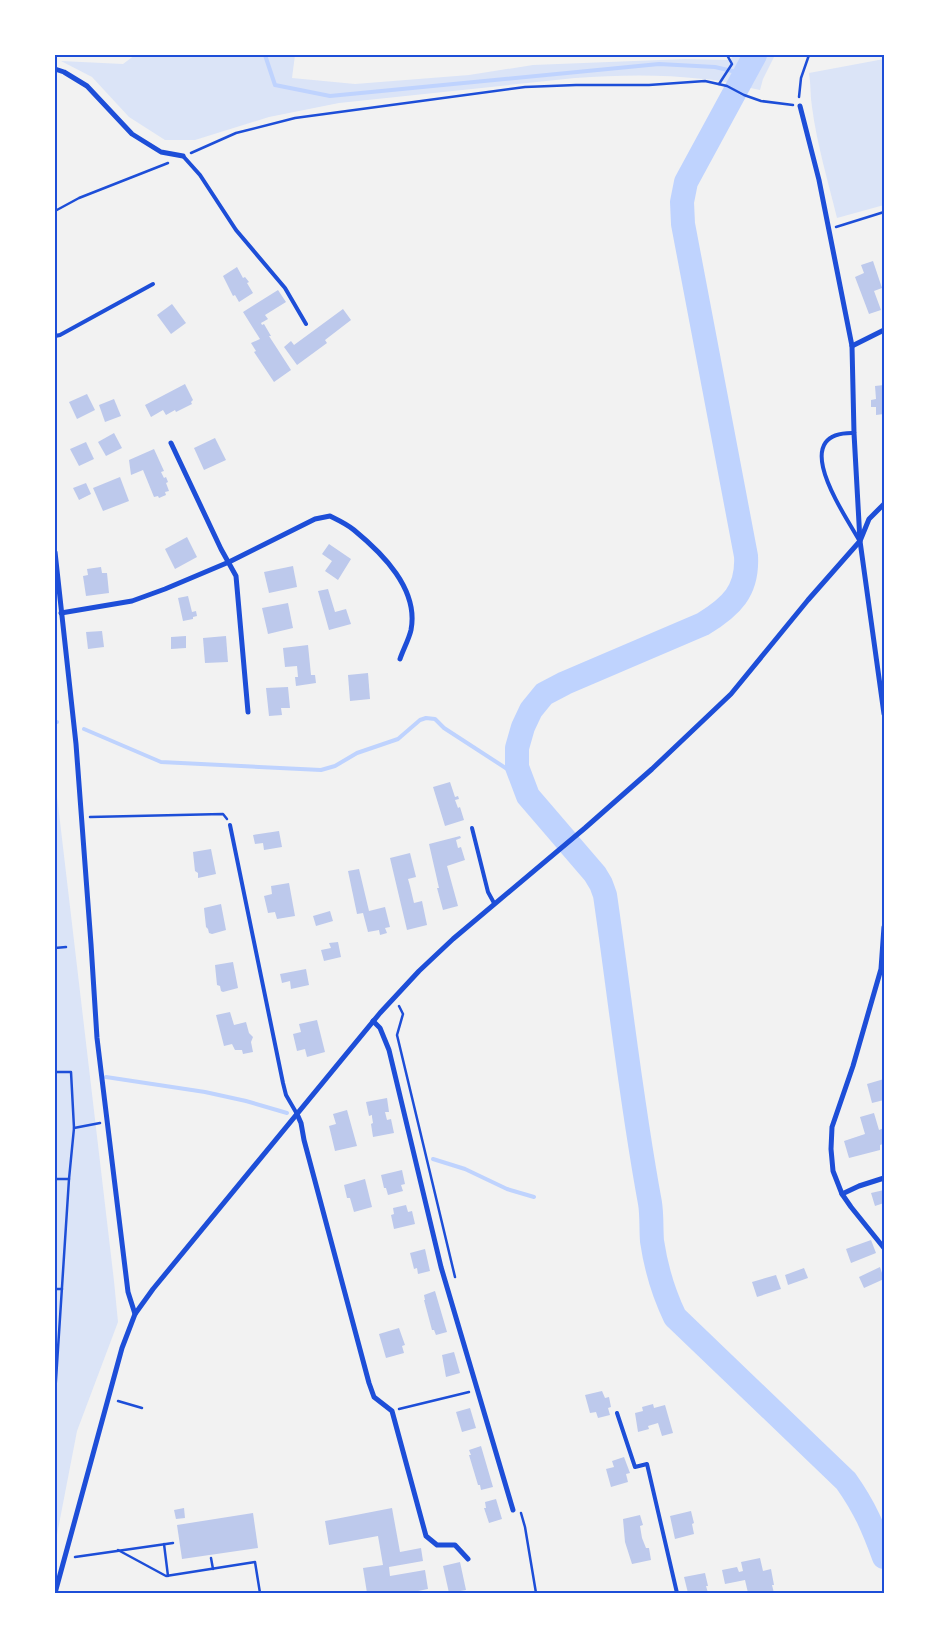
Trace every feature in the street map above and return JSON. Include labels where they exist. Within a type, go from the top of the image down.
[{"type":"street","points":[[55,69],[64,72],[87,86],[132,134],[161,152],[184,156]]},
{"type":"street","points":[[800,106],[819,180],[852,346],[854,433],[860,541],[884,714]]},
{"type":"street","points":[[852,346],[884,330]]},
{"type":"street","points":[[171,443],[236,576],[248,712]]},
{"type":"street","points":[[55,1593],[122,1348],[136,1314],[153,1288],[393,999],[453,939],[585,828],[659,763],[732,694],[808,600],[860,541],[869,519],[884,504]]},
{"type":"street","points":[[61,614],[132,601],[165,589],[229,562],[315,519],[330,516],[353,529],[386,561],[402,582],[411,607],[410,630],[400,659]]},
{"type":"street","points":[[55,552],[82,817],[97,1038],[128,1292],[136,1314]]},
{"type":"street","points":[[884,927],[882,969],[853,1066],[832,1126],[831,1149],[833,1171],[842,1194],[884,1248]]},
{"type":"street","points":[[373,1021],[380,1028],[389,1050],[441,1267],[513,1510]]},
{"type":"street","points":[[297,1114],[301,1123],[369,1383],[374,1397],[392,1410],[426,1536],[438,1545],[455,1545],[468,1559]]},
{"type":"street","points":[[842,1194],[884,1178]]},
{"type":"lane","points":[[184,156],[200,175],[236,230],[285,288],[306,324]]},
{"type":"lane","points":[[55,336],[153,284]]},
{"type":"lane","points":[[854,433],[841,432],[828,437],[822,448],[822,464],[828,485],[860,541]]},
{"type":"lane","points":[[230,825],[283,1083],[286,1095],[297,1114]]},
{"type":"lane","points":[[472,828],[488,892],[494,903]]},
{"type":"lane","points":[[617,1413],[635,1467],[647,1464],[677,1593]]},
{"type":"path","points":[[720,84],[732,64],[727,55]]},
{"type":"path","points":[[55,212],[80,198],[236,133],[295,118],[525,87],[649,85],[705,81],[727,86],[761,101],[800,106],[801,78],[809,55]]},
{"type":"path","points":[[829,228],[884,212]]},
{"type":"path","points":[[82,817],[223,814],[230,825]]},
{"type":"path","points":[[55,948],[66,947]]},
{"type":"path","points":[[393,999],[401,1008],[403,1014],[397,1035],[456,1284]]},
{"type":"path","points":[[55,1072],[71,1072],[74,1128],[55,1395]]},
{"type":"path","points":[[74,1128],[106,1122]]},
{"type":"path","points":[[55,1179],[69,1180]]},
{"type":"path","points":[[55,1289],[62,1289]]},
{"type":"path","points":[[392,1410],[477,1390]]},
{"type":"path","points":[[118,1401],[142,1408]]},
{"type":"path","points":[[520,1509],[525,1527],[536,1593]]},
{"type":"path","points":[[75,1557],[173,1543]]},
{"type":"path","points":[[164,1544],[168,1576]]},
{"type":"path","points":[[118,1550],[168,1576],[255,1562],[260,1593]]},
{"type":"path","points":[[211,1558],[213,1569]]},
{"type":"shaded area","points":[[135,55],[295,55],[292,78],[355,84],[469,75],[533,65],[685,59],[730,60],[734,55],[775,55],[763,79],[760,90],[687,77],[623,76],[575,78],[339,103],[269,117],[195,140],[165,140],[129,117],[92,77],[61,61],[123,64]]},
{"type":"shaded area","points":[[884,59],[884,205],[837,218],[817,135],[811,103],[809,73]]},
{"type":"shaded area","points":[[55,779],[118,1322],[77,1431],[55,1545]]},
{"type":"building","points":[[873,261],[882,288],[874,291],[881,310],[869,314],[855,277],[864,273],[861,265]]},
{"type":"building","points":[[237,267],[243,278],[245,277],[249,282],[247,283],[253,293],[239,302],[235,295],[233,296],[223,276]]},
{"type":"building","points":[[278,290],[286,302],[265,315],[268,319],[261,323],[262,325],[264,324],[271,336],[269,336],[291,370],[274,382],[254,352],[256,351],[251,343],[260,339],[243,312]]},
{"type":"building","points":[[172,304],[186,323],[171,334],[157,315]]},
{"type":"building","points":[[343,309],[351,320],[325,340],[327,343],[297,365],[284,347],[291,341],[294,345]]},
{"type":"building","points":[[185,384],[193,400],[192,404],[166,415],[163,410],[151,417],[145,405]]},
{"type":"building","points":[[884,385],[884,414],[876,415],[876,407],[871,407],[871,400],[876,399],[875,386]]},
{"type":"building","points":[[87,394],[95,410],[77,419],[69,402]]},
{"type":"building","points":[[114,399],[121,416],[105,422],[99,405]]},
{"type":"building","points":[[114,433],[122,448],[106,456],[98,442]]},
{"type":"building","points":[[215,438],[226,460],[204,470],[194,448]]},
{"type":"building","points":[[86,442],[94,459],[79,466],[70,449]]},
{"type":"building","points":[[154,449],[164,471],[161,472],[168,482],[166,483],[169,491],[165,492],[166,495],[159,498],[158,496],[154,497],[143,470],[131,475],[129,460]]},
{"type":"building","points":[[120,477],[129,501],[103,511],[93,488]]},
{"type":"building","points":[[86,483],[91,494],[79,500],[73,488]]},
{"type":"building","points":[[187,537],[197,557],[175,569],[165,549]]},
{"type":"building","points":[[329,544],[351,559],[338,580],[325,571],[332,561],[322,554]]},
{"type":"building","points":[[293,566],[297,587],[269,593],[264,572]]},
{"type":"building","points":[[101,567],[102,573],[107,573],[109,593],[86,596],[83,576],[88,575],[87,569]]},
{"type":"building","points":[[328,589],[335,612],[346,609],[351,624],[329,630],[318,591]]},
{"type":"building","points":[[188,596],[192,612],[196,611],[197,616],[183,621],[178,598]]},
{"type":"building","points":[[288,603],[293,628],[268,634],[262,608]]},
{"type":"building","points":[[102,631],[104,647],[88,649],[86,632]]},
{"type":"building","points":[[186,636],[186,648],[171,649],[171,637]]},
{"type":"building","points":[[226,636],[228,662],[205,663],[203,638]]},
{"type":"building","points":[[308,645],[311,675],[315,675],[316,683],[296,686],[295,677],[298,677],[297,666],[285,667],[283,648]]},
{"type":"building","points":[[368,673],[370,699],[350,701],[348,675]]},
{"type":"building","points":[[288,687],[290,708],[281,708],[282,715],[269,716],[266,688]]},
{"type":"building","points":[[450,782],[455,797],[458,796],[459,799],[455,800],[458,808],[460,807],[464,820],[445,826],[433,787]]},
{"type":"building","points":[[279,831],[282,847],[264,850],[263,843],[255,844],[253,835]]},
{"type":"building","points":[[460,836],[461,838],[456,840],[458,848],[461,847],[465,860],[447,866],[458,906],[443,910],[429,844]]},
{"type":"building","points":[[211,849],[216,874],[198,878],[198,873],[195,871],[193,852]]},
{"type":"building","points":[[410,853],[416,877],[408,879],[414,903],[422,901],[427,925],[407,930],[390,858]]},
{"type":"building","points":[[359,869],[369,911],[385,907],[390,927],[385,928],[387,933],[380,935],[379,930],[368,932],[363,913],[357,914],[348,871]]},
{"type":"building","points":[[289,883],[295,916],[277,919],[275,912],[268,913],[264,896],[272,894],[271,886]]},
{"type":"building","points":[[221,904],[226,930],[212,934],[209,933],[206,927],[204,908]]},
{"type":"building","points":[[330,911],[333,921],[316,926],[313,916]]},
{"type":"building","points":[[338,942],[341,957],[324,961],[321,950],[331,948],[329,943]]},
{"type":"building","points":[[233,962],[238,988],[223,992],[220,986],[217,985],[215,965]]},
{"type":"building","points":[[306,969],[309,985],[291,989],[290,981],[282,983],[280,974]]},
{"type":"building","points":[[230,1012],[234,1025],[246,1022],[249,1033],[253,1037],[251,1042],[253,1052],[243,1054],[242,1050],[235,1050],[232,1044],[224,1046],[216,1015]]},
{"type":"building","points":[[317,1020],[325,1052],[307,1057],[305,1049],[297,1051],[293,1034],[301,1032],[299,1024]]},
{"type":"building","points":[[884,1079],[884,1100],[872,1103],[867,1084]]},
{"type":"building","points":[[387,1098],[389,1112],[385,1112],[387,1120],[391,1119],[394,1133],[373,1137],[372,1115],[369,1116],[366,1102]]},
{"type":"building","points":[[347,1110],[357,1146],[335,1151],[329,1126],[336,1124],[333,1114]]},
{"type":"building","points":[[874,1113],[879,1130],[884,1128],[883,1144],[880,1145],[880,1150],[849,1158],[844,1141],[865,1134],[860,1117]]},
{"type":"building","points":[[402,1170],[405,1184],[401,1185],[403,1191],[388,1195],[381,1175]]},
{"type":"building","points":[[365,1179],[372,1207],[354,1212],[350,1198],[347,1198],[344,1185]]},
{"type":"building","points":[[884,1190],[884,1203],[875,1206],[871,1193]]},
{"type":"building","points":[[406,1205],[408,1212],[412,1211],[415,1224],[394,1229],[391,1215],[394,1214],[393,1208]]},
{"type":"building","points":[[871,1240],[876,1253],[851,1263],[846,1249]]},
{"type":"building","points":[[425,1249],[430,1271],[418,1274],[417,1268],[414,1269],[410,1253]]},
{"type":"building","points":[[880,1267],[884,1279],[864,1288],[859,1277]]},
{"type":"building","points":[[804,1268],[808,1278],[788,1285],[785,1275]]},
{"type":"building","points":[[776,1275],[781,1289],[757,1297],[752,1282]]},
{"type":"building","points":[[435,1291],[447,1332],[436,1335],[434,1330],[432,1330],[424,1300],[424,1295]]},
{"type":"building","points":[[399,1328],[405,1345],[402,1346],[404,1353],[386,1358],[379,1334]]},
{"type":"building","points":[[454,1352],[460,1373],[446,1377],[442,1355]]},
{"type":"building","points":[[602,1391],[605,1398],[609,1397],[611,1407],[608,1408],[610,1415],[598,1418],[596,1412],[590,1413],[585,1395]]},
{"type":"building","points":[[653,1404],[654,1408],[665,1405],[673,1433],[662,1436],[658,1423],[648,1426],[649,1429],[638,1432],[635,1413],[643,1411],[642,1407]]},
{"type":"building","points":[[470,1408],[476,1428],[462,1432],[456,1412]]},
{"type":"building","points":[[481,1446],[493,1487],[481,1490],[469,1450]]},
{"type":"building","points":[[624,1457],[630,1473],[626,1474],[628,1482],[611,1487],[606,1469],[614,1467],[612,1461]]},
{"type":"building","points":[[496,1499],[502,1519],[489,1523],[484,1508],[486,1508],[485,1502]]},
{"type":"building","points":[[184,1508],[185,1518],[176,1519],[174,1510]]},
{"type":"building","points":[[392,1508],[400,1552],[421,1548],[423,1561],[389,1567],[390,1576],[425,1570],[428,1589],[408,1593],[367,1593],[363,1568],[383,1565],[378,1536],[329,1545],[325,1521]]},
{"type":"building","points":[[691,1511],[694,1534],[675,1539],[670,1516]]},
{"type":"building","points":[[253,1513],[258,1548],[182,1559],[177,1525]]},
{"type":"building","points":[[640,1515],[643,1525],[640,1526],[642,1538],[646,1548],[649,1548],[651,1560],[632,1564],[625,1542],[623,1519]]},
{"type":"building","points":[[760,1558],[763,1571],[771,1569],[774,1593],[748,1593],[745,1580],[725,1584],[722,1570],[737,1567],[739,1572],[743,1571],[741,1562]]},
{"type":"building","points":[[460,1562],[466,1590],[449,1593],[443,1566]]},
{"type":"building","points":[[705,1573],[708,1593],[688,1593],[684,1577]]},
{"type":"waterway","points":[[265,55],[275,85],[330,96],[659,64],[715,67],[745,74]]},
{"type":"waterway","points":[[755,55],[686,182],[682,202],[683,224],[746,556],[746,568],[741,588],[736,597],[722,611],[703,624],[565,683],[544,694],[531,710],[523,727],[517,748],[517,767],[528,796],[595,874],[605,895],[631,1088],[650,1203],[652,1241],[658,1270],[675,1317],[846,1481],[868,1518],[884,1557]]},
{"type":"waterway","points":[[84,729],[161,762],[321,770],[335,766],[357,753],[398,739],[420,720],[426,718],[435,719],[444,728],[521,778]]},
{"type":"waterway","points":[[106,1077],[205,1092],[287,1113]]},
{"type":"waterway","points":[[433,1159],[465,1169],[507,1189],[534,1197]]}]
